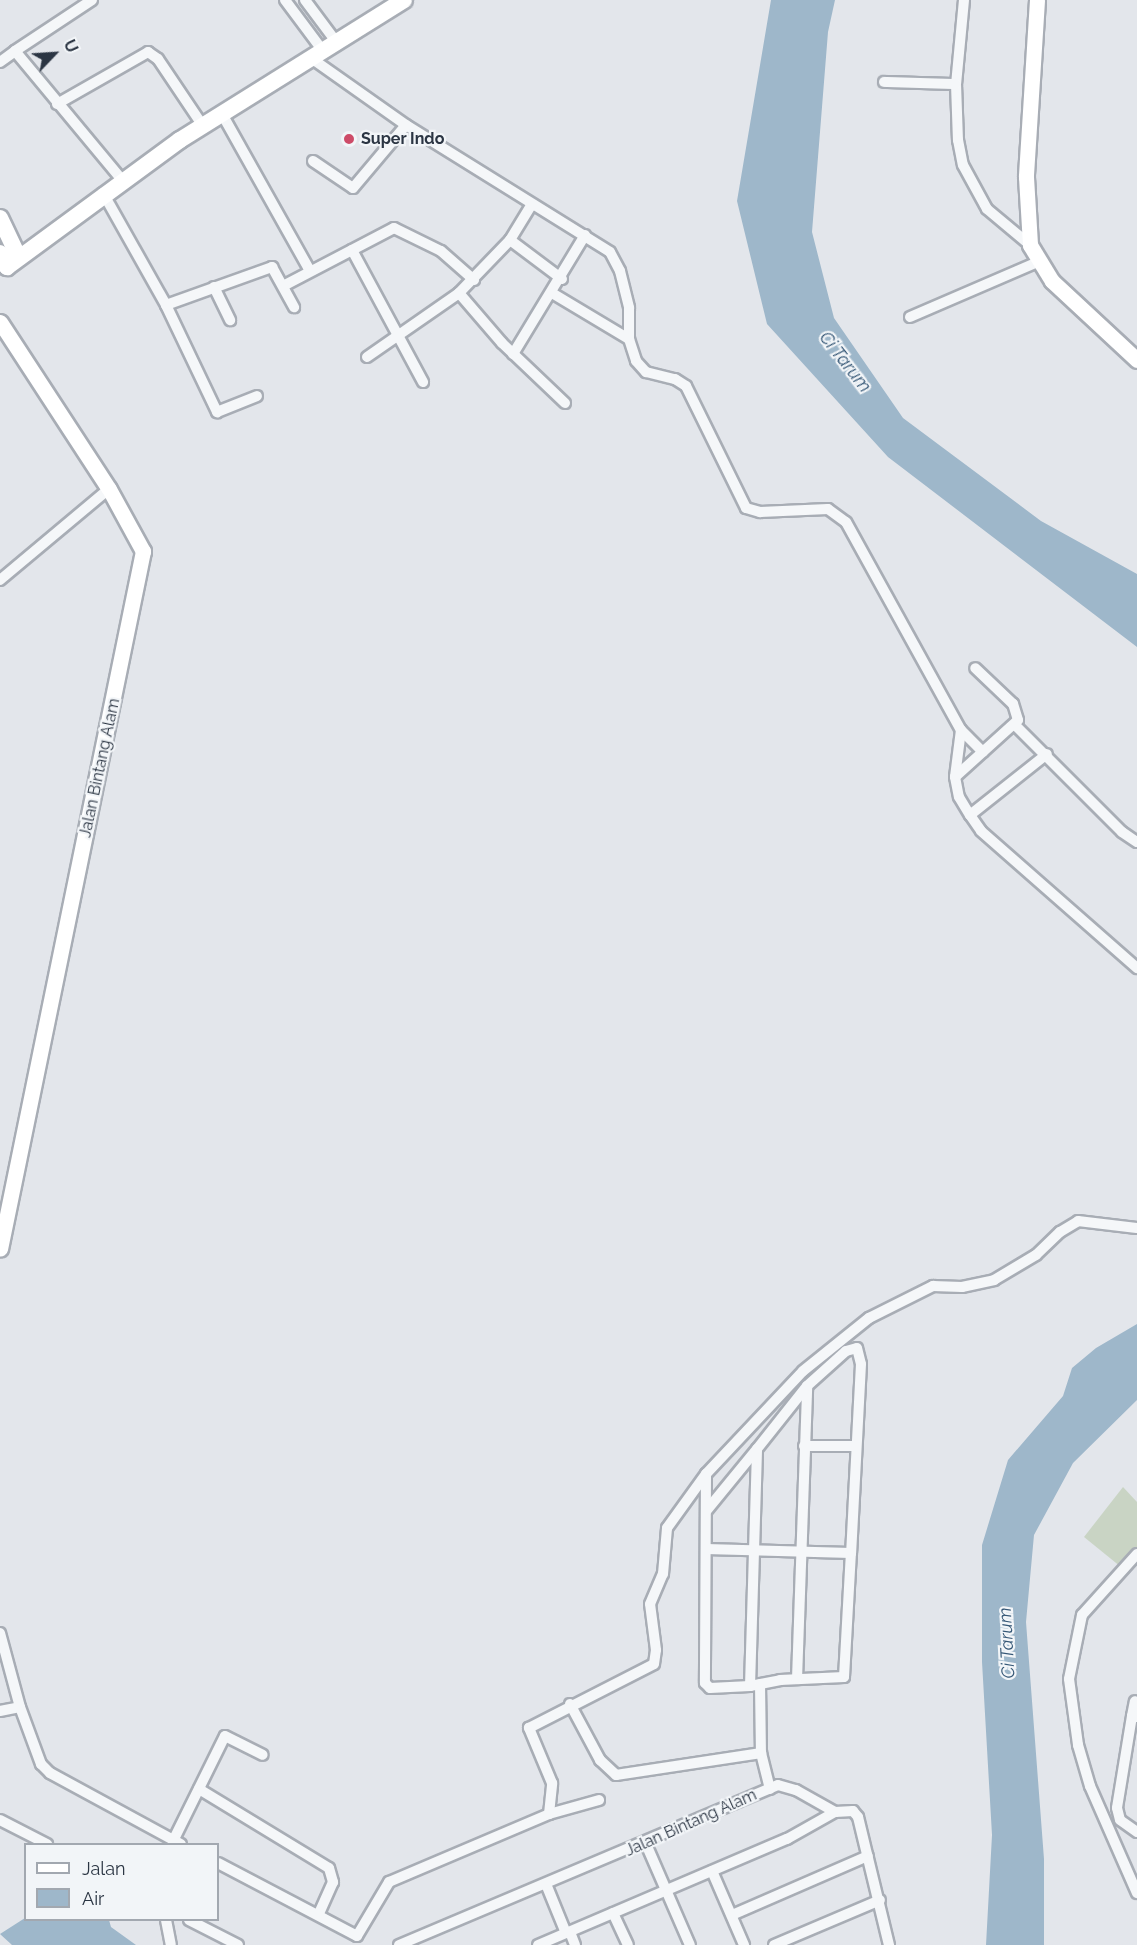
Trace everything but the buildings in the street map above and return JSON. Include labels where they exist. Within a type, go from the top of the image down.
[{"type":"main road","points":[[0,218],[6,262],[203,126],[404,0]]},
{"type":"street","points":[[0,62],[92,0]]},
{"type":"street","points":[[285,0],[324,51],[406,125],[610,252],[620,271],[629,308],[629,339],[636,361],[645,372],[686,386],[746,507],[760,512],[828,509],[846,522],[961,730],[984,752]]},
{"type":"street","points":[[964,0],[956,84],[958,140],[963,165],[987,209],[1030,245]]},
{"type":"street","points":[[1037,0],[1026,177],[1030,245],[1038,262],[1137,360]]},
{"type":"street","points":[[299,19],[309,4]]},
{"type":"street","points":[[309,4],[324,51]]},
{"type":"street","points":[[15,51],[122,180]]},
{"type":"street","points":[[57,104],[148,52],[158,59],[203,126]]},
{"type":"street","points":[[884,82],[956,84]]},
{"type":"street","points":[[222,114],[310,271]]},
{"type":"street","points":[[313,161],[353,188],[406,125]]},
{"type":"street","points":[[104,193],[166,305],[217,412],[257,396]]},
{"type":"street","points":[[367,357],[459,294],[510,240],[532,204]]},
{"type":"street","points":[[285,285],[394,228],[441,251],[474,280]]},
{"type":"street","points":[[513,354],[562,279],[585,235]]},
{"type":"street","points":[[510,240],[562,279]]},
{"type":"street","points":[[352,250],[396,337],[423,382]]},
{"type":"street","points":[[910,317],[1038,262]]},
{"type":"street","points":[[166,305],[272,267],[285,285],[294,307]]},
{"type":"street","points":[[214,287],[230,320]]},
{"type":"street","points":[[552,292],[629,339]]},
{"type":"street","points":[[459,294],[513,354],[565,403]]},
{"type":"street","name":"Jalan Bintang Alam","points":[[0,322],[109,489],[141,544],[141,573],[0,1249]]},
{"type":"street","points":[[0,580],[109,489]]},
{"type":"street","points":[[955,777],[1015,725],[1018,709],[975,668]]},
{"type":"street","points":[[1015,725],[1047,754],[1122,832],[1137,842]]},
{"type":"street","points":[[961,730],[955,777],[959,797],[981,831],[1137,968]]},
{"type":"street","points":[[970,815],[1047,754]]},
{"type":"street","points":[[549,1814],[552,1783],[529,1728],[570,1704],[654,1664],[656,1650],[650,1604],[663,1574],[665,1535],[706,1474],[803,1371],[869,1318],[933,1286],[962,1287],[994,1280],[1036,1255],[1060,1232],[1078,1221],[1137,1228]]},
{"type":"street","points":[[706,1474],[705,1683],[710,1688],[797,1679],[839,1679],[847,1672],[860,1351],[857,1348],[846,1351],[807,1386],[707,1510]]},
{"type":"street","points":[[797,1679],[807,1386]]},
{"type":"street","points":[[804,1446],[856,1446]]},
{"type":"street","points":[[757,1449],[754,1551],[755,1685],[761,1753],[770,1789]]},
{"type":"street","points":[[706,1549],[851,1553]]},
{"type":"street","points":[[1137,1554],[1082,1615],[1069,1679],[1078,1745],[1090,1786],[1137,1893]]},
{"type":"street","points":[[0,1633],[20,1707],[41,1764],[50,1773],[177,1843],[199,1789],[227,1735],[263,1755]]},
{"type":"street","points":[[1135,1701],[1135,1717],[1117,1808],[1120,1820],[1137,1832]]},
{"type":"street","points":[[570,1704],[600,1760],[616,1775],[761,1753]]},
{"type":"street","points":[[0,1711],[20,1707]]},
{"type":"street","name":"Jalan Bintang Alam","points":[[399,1945],[646,1844],[770,1789],[787,1786],[835,1812],[853,1811],[858,1817],[880,1900],[889,1945]]},
{"type":"street","points":[[199,1789],[329,1868],[333,1882],[318,1914]]},
{"type":"street","points":[[219,1864],[357,1936],[385,1885],[549,1814],[599,1800]]},
{"type":"street","points":[[538,1945],[787,1839],[835,1812]]},
{"type":"street","points":[[0,1820],[43,1843]]},
{"type":"street","points":[[646,1844],[690,1945]]},
{"type":"street","points":[[732,1915],[868,1856]]},
{"type":"street","points":[[712,1871],[744,1945]]},
{"type":"street","points":[[546,1884],[575,1945]]},
{"type":"street","points":[[774,1945],[880,1900]]},
{"type":"street","points":[[613,1913],[628,1945]]},
{"type":"street","points":[[166,1921],[171,1945]]},
{"type":"street","points":[[191,1921],[238,1945]]},
{"type":"green space","points":[[1123,1487],[1137,1502],[1137,1550],[1121,1567],[1084,1537]]},
{"type":"water","name":"Ci Tarum","points":[[771,0],[835,0],[828,32],[812,232],[834,318],[903,418],[1041,521],[1137,574],[1137,647],[888,457],[767,324],[737,201]]},
{"type":"water","name":"Ci Tarum","points":[[1137,1324],[1137,1400],[1073,1463],[1034,1535],[1026,1622],[1044,1859],[1044,1945],[986,1945],[992,1835],[982,1662],[982,1545],[1008,1460],[1063,1396],[1072,1368],[1096,1348]]},
{"type":"water","points":[[24,1919],[24,1921],[109,1921],[111,1927],[136,1945],[12,1945],[0,1934]]},
{"type":"place","name":"Super Indo","points":[[349,139]]}]
